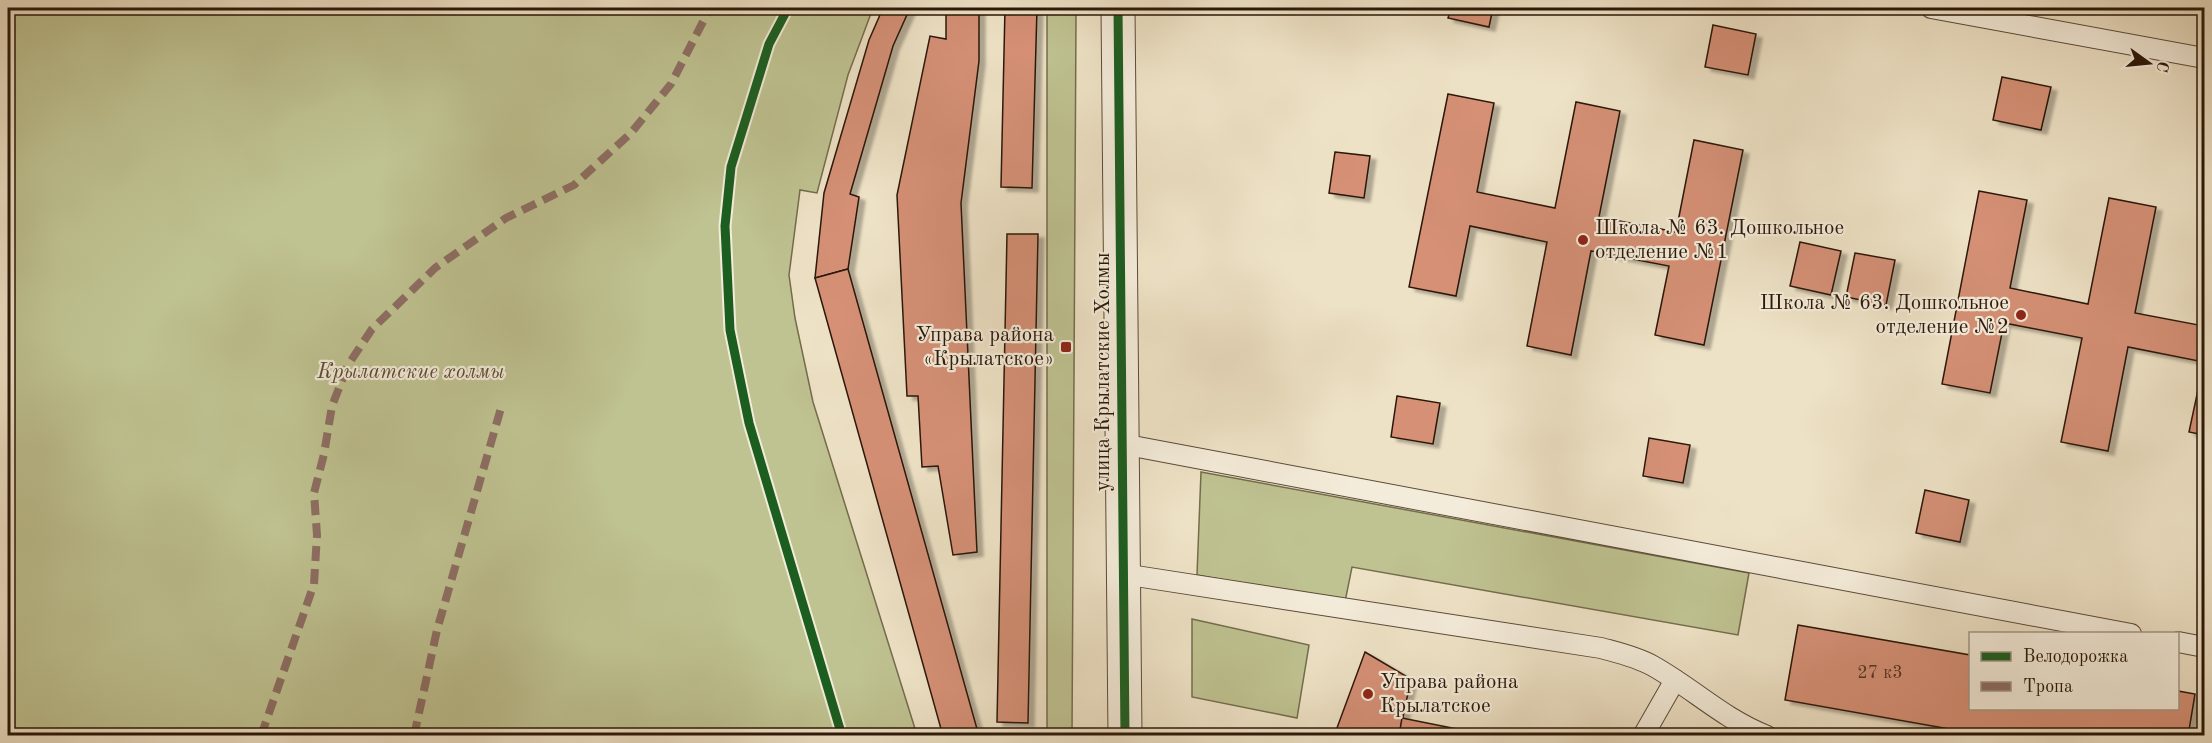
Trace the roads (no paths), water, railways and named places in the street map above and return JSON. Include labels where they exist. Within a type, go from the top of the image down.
[{"type":"street","name":"улица Крылатские Холмы","points":[[1118,8],[1125,735]]},
{"type":"lane","points":[[1931,8],[2205,58]]},
{"type":"lane","points":[[1122,444],[2126,632]]},
{"type":"lane","points":[[1123,574],[1601,648],[1632,656],[1675,680],[1733,720],[1767,735]]},
{"type":"lane","points":[[2179,642],[2205,647]]},
{"type":"lane","points":[[1643,735],[1675,680]]},
{"type":"place","name":"Школа № 63. Дошкольное отделение №1","points":[[1583,240]]},
{"type":"place","name":"Школа № 63. Дошкольное отделение №2","points":[[2021,315]]},
{"type":"place","name":"Управа района «Крылатское»","points":[[1066,347]]},
{"type":"place","name":"Управа района Крылатское","points":[[1368,694]]},
{"type":"park label","name":"Крылатские холмы","points":[[411,372]]}]
